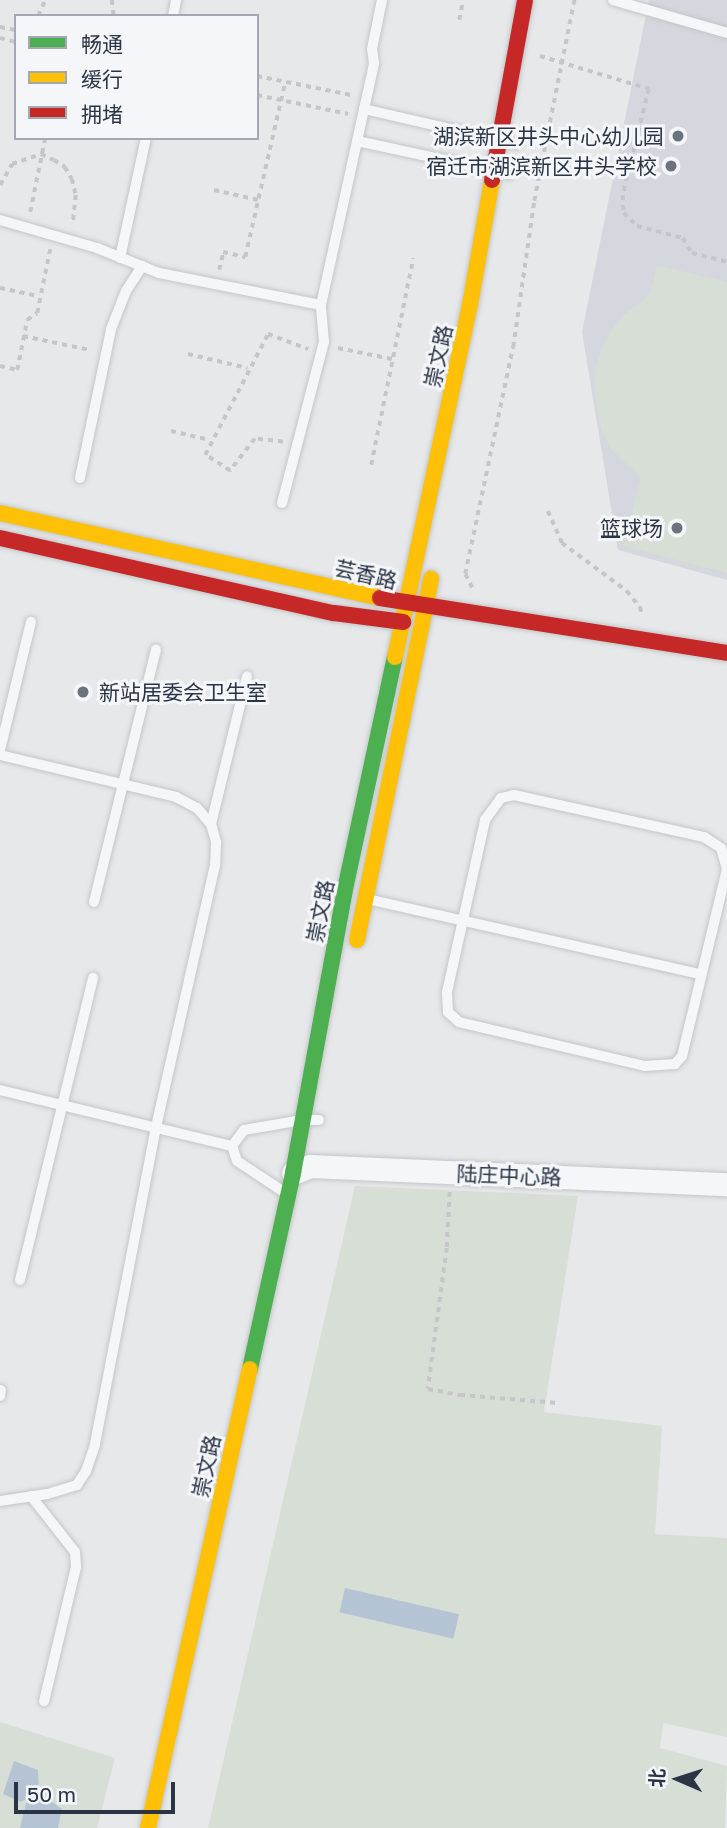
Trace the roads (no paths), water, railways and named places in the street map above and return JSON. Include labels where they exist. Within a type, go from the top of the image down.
[{"type":"street","name":"崇文路","points":[[454,460],[502,173],[500,140],[524,0]]},
{"type":"street","name":"崇文路","points":[[217,1597],[298,1184],[302,1120],[344,894],[470,305],[502,173],[518,137]]},
{"type":"street","name":"芸香路","points":[[0,513],[405,604],[727,653]]},
{"type":"street","name":"芸香路","points":[[0,538],[334,613],[430,626]]},
{"type":"street","name":"崇文路","points":[[355,951],[430,626],[426,606],[434,566]]},
{"type":"street","points":[[551,642],[571,642],[727,665]]},
{"type":"street","name":"崇文路","points":[[148,1828],[298,1184],[321,1114]]},
{"type":"street","name":"陆庄中心路","points":[[298,1184],[452,1172],[727,1184]]},
{"type":"lane","points":[[282,503],[321,349],[321,305],[374,63],[372,50],[382,0]]},
{"type":"lane","points":[[613,0],[727,33]]},
{"type":"lane","points":[[365,108],[500,140],[518,137]]},
{"type":"lane","points":[[120,258],[146,140]]},
{"type":"lane","points":[[357,141],[502,173]]},
{"type":"lane","points":[[0,220],[71,241],[159,273],[321,305]]},
{"type":"lane","points":[[79,478],[106,353],[126,291],[142,266]]},
{"type":"lane","points":[[0,1502],[78,1485],[95,1445],[156,1127],[215,865],[216,842],[211,824],[197,808],[176,797],[0,753],[31,622]]},
{"type":"lane","points":[[94,902],[156,650]]},
{"type":"lane","points":[[211,824],[247,676]]},
{"type":"lane","points":[[500,797],[531,797],[704,837],[721,848],[727,869],[701,974],[682,1056],[675,1063],[662,1067],[645,1066],[452,1018],[448,1012],[447,992],[485,820],[500,797]]},
{"type":"lane","points":[[344,894],[701,974]]},
{"type":"lane","points":[[20,1280],[93,978]]},
{"type":"lane","points":[[0,1090],[232,1146]]},
{"type":"lane","points":[[232,1146],[244,1130],[321,1114]]},
{"type":"lane","points":[[232,1146],[237,1160],[298,1184]]},
{"type":"lane","points":[[32,1496],[75,1552],[76,1567],[44,1701]]},
{"type":"water","points":[[345,1588],[459,1614],[453,1639],[339,1612]]},
{"type":"water","points":[[14,1761],[38,1770],[39,1792],[21,1802],[3,1794]]},
{"type":"water","points":[[42,1795],[62,1809],[58,1828],[20,1828],[26,1803]]},
{"type":"place","name":"湖滨新区井头中心幼儿园","points":[[678,136]]},
{"type":"place","name":"宿迁市湖滨新区井头学校","points":[[671,166]]},
{"type":"place","name":"篮球场","points":[[677,528]]},
{"type":"place","name":"新站居委会卫生室","points":[[83,692]]}]
